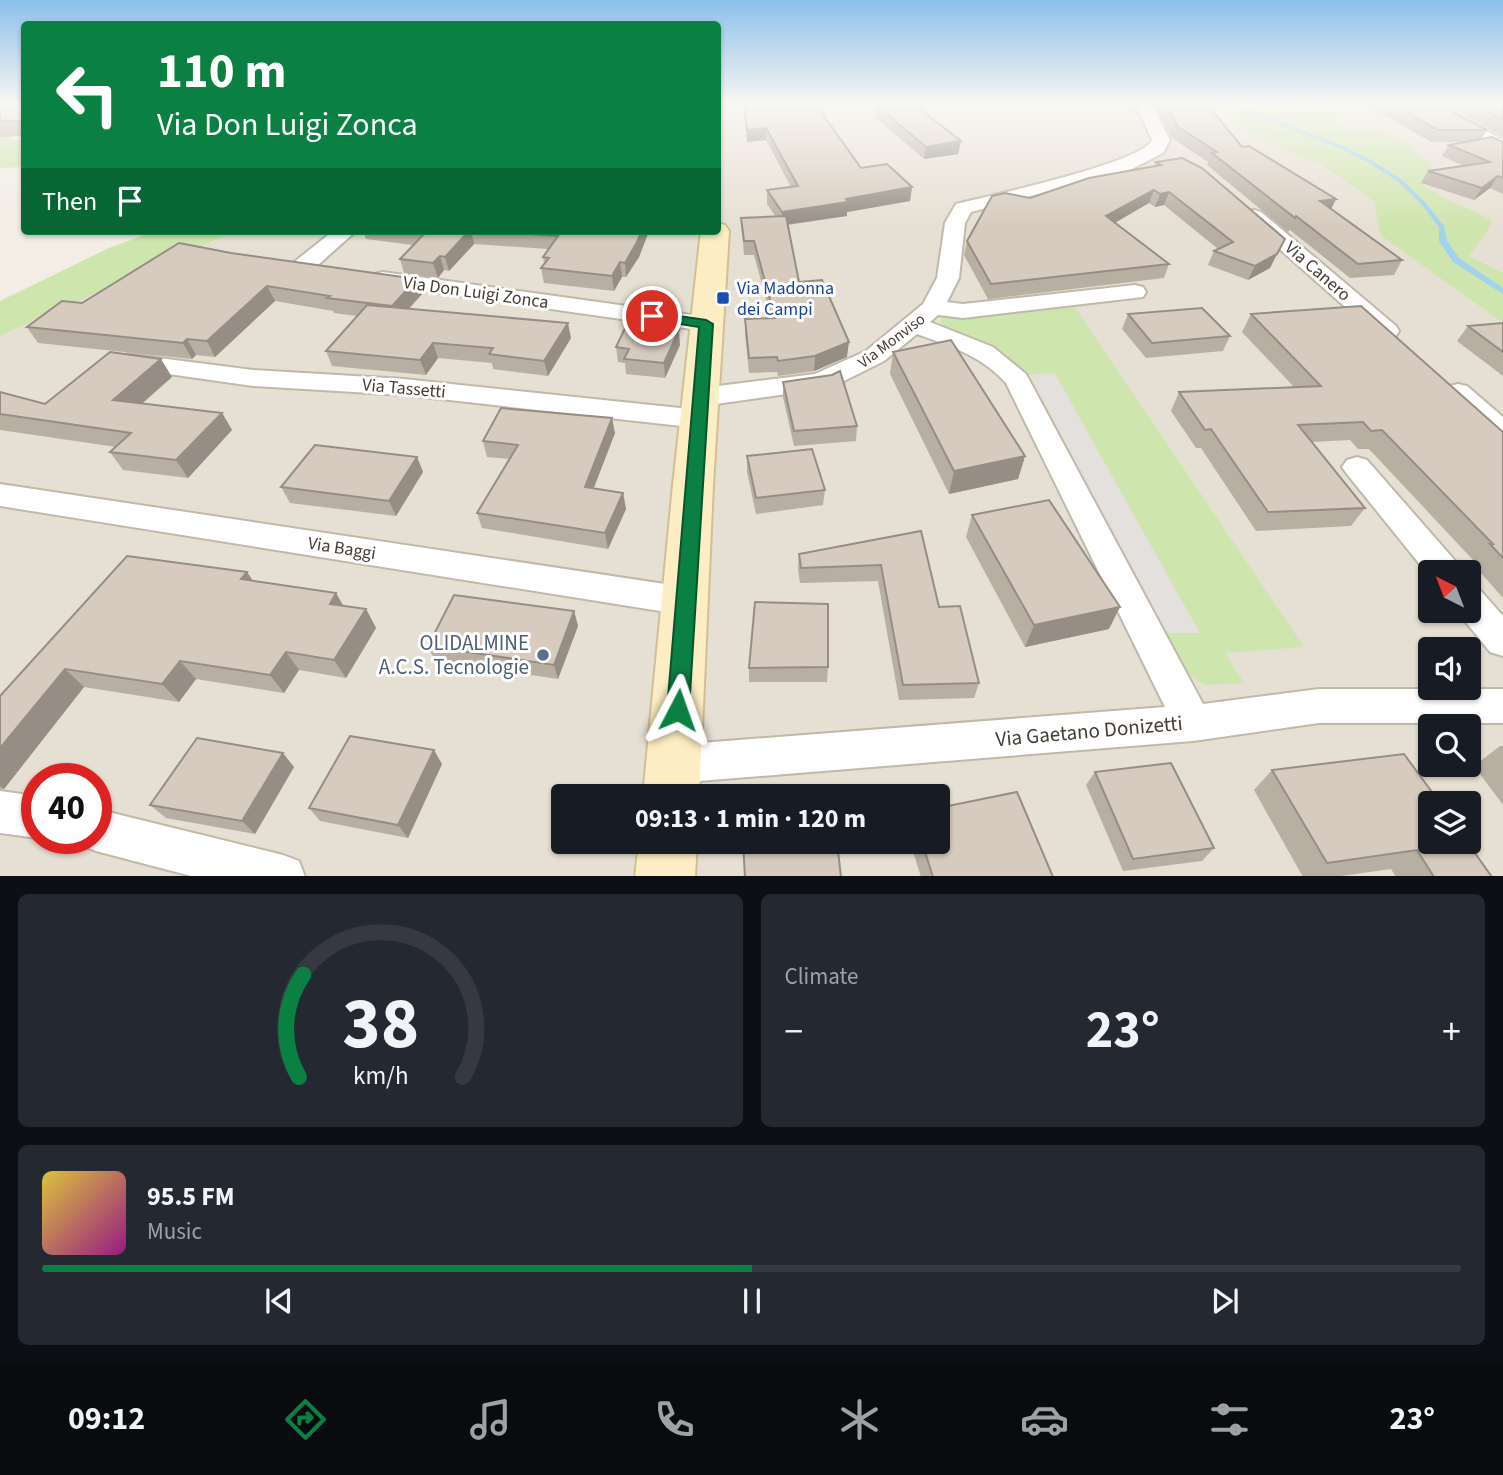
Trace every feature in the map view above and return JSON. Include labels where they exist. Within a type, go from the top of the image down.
[{"type":"street","name":"Via Monviso","points":[[701,408],[821,382],[875,356],[924,316],[948,278],[955,223],[963,208],[1126,165],[1165,152],[1162,144]]},
{"type":"street","name":"Via Canero","points":[[1234,199],[1400,342]]},
{"type":"street","points":[[301,268],[341,235]]},
{"type":"street","points":[[673,780],[715,235]]},
{"type":"street","points":[[274,264],[328,272]]},
{"type":"street","name":"Via Don Luigi Zonca","points":[[355,275],[706,324]]},
{"type":"street","points":[[924,316],[1135,292]]},
{"type":"street","points":[[924,316],[1006,365],[1017,380],[1193,723]]},
{"type":"street","name":"Via Tassetti","points":[[109,359],[218,375],[701,408]]},
{"type":"street","points":[[1441,378],[1503,432]]},
{"type":"street","points":[[1357,467],[1435,560]]},
{"type":"street","name":"Via Baggi","points":[[0,495],[685,601]]},
{"type":"street","points":[[1481,615],[1503,641]]},
{"type":"street","name":"Via Gaetano Donizetti","points":[[673,780],[1193,723],[1319,706],[1503,706]]},
{"type":"street","points":[[0,812],[21,815]]},
{"type":"street","points":[[112,834],[279,876]]},
{"type":"street","points":[[664,876],[666,854]]},
{"type":"shaded area","points":[[721,144],[1270,144],[1322,165],[1375,201],[1381,236],[1503,323],[1503,876],[0,876],[0,336],[226,235],[721,235]]},
{"type":"shaded area","points":[[1385,144],[1503,144],[1503,273],[1469,256],[1488,230],[1421,184]]},
{"type":"shaded area","points":[[1055,376],[1200,633],[1167,633],[1033,378]]},
{"type":"green space","points":[[0,144],[21,144],[21,167],[0,168]]},
{"type":"green space","points":[[1270,144],[1405,144],[1433,165],[1429,178],[1421,184],[1492,220],[1469,256],[1503,273],[1503,323],[1381,236],[1374,201],[1322,165]]},
{"type":"green space","points":[[144,235],[226,235],[0,336],[0,301],[109,248]]},
{"type":"green space","points":[[1072,303],[1304,647],[1225,653],[1244,683],[1205,685],[1181,670],[1161,634],[1199,632],[1055,373],[1026,375],[999,350],[942,328],[941,317],[952,314]]},
{"type":"building","points":[[775,144],[844,144],[861,168],[887,164],[912,187],[846,199],[848,202],[782,212],[767,190],[798,186]]},
{"type":"building","points":[[922,144],[944,144],[926,147]]},
{"type":"building","points":[[1205,144],[1249,146],[1336,199],[1320,201],[1402,260],[1358,264],[1212,153],[1217,152]]},
{"type":"building","points":[[1503,144],[1503,178],[1498,176],[1482,188],[1428,171],[1490,162],[1449,145]]},
{"type":"building","points":[[1182,158],[1202,168],[1285,239],[1277,254],[1255,266],[1214,251],[1233,242],[1169,192],[1160,194],[1154,190],[1106,216],[1169,264],[991,284],[967,241],[992,196],[1005,193],[1030,198],[1089,178],[1161,165],[1156,162]]},
{"type":"building","points":[[786,216],[799,282],[822,280],[849,342],[815,356],[778,361],[777,357],[749,358],[745,319],[775,318],[754,241],[744,241],[741,218]]},
{"type":"building","points":[[423,235],[465,235],[445,257],[440,256],[433,263],[400,259]]},
{"type":"building","points":[[544,235],[640,235],[625,263],[620,262],[612,276],[541,268],[549,258],[543,257],[558,236]]},
{"type":"building","points":[[179,243],[231,253],[417,279],[392,306],[327,298],[330,296],[267,286],[207,341],[187,339],[183,343],[27,327],[62,301],[82,303]]},
{"type":"building","points":[[367,305],[568,323],[544,361],[489,354],[493,348],[433,343],[420,360],[326,351]]},
{"type":"building","points":[[1361,306],[1503,432],[1503,558],[1490,544],[1493,544],[1382,430],[1371,431],[1363,422],[1298,425],[1365,508],[1268,512],[1211,429],[1205,430],[1179,392],[1321,386],[1251,314]]},
{"type":"building","points":[[1202,308],[1230,336],[1152,343],[1128,314]]},
{"type":"building","points":[[1503,323],[1503,352],[1468,326]]},
{"type":"building","points":[[627,324],[679,330],[664,363],[624,359],[629,349],[616,347]]},
{"type":"building","points":[[951,340],[1025,456],[954,471],[893,352]]},
{"type":"building","points":[[110,352],[161,359],[113,400],[222,413],[176,460],[110,452],[131,433],[0,414],[0,392],[45,404]]},
{"type":"building","points":[[840,371],[857,426],[794,431],[783,382],[832,375]]},
{"type":"building","points":[[501,408],[612,418],[585,487],[623,493],[605,533],[477,513],[518,445],[483,441]]},
{"type":"building","points":[[315,445],[417,457],[389,501],[281,487]]},
{"type":"building","points":[[812,449],[825,490],[756,498],[747,456]]},
{"type":"building","points":[[1049,500],[1120,607],[1034,625],[972,515]]},
{"type":"building","points":[[921,531],[939,607],[960,606],[979,683],[903,685],[881,565],[801,568],[799,554]]},
{"type":"building","points":[[127,556],[247,572],[241,579],[336,593],[330,604],[366,609],[334,660],[286,652],[270,675],[180,661],[162,684],[65,669],[0,748],[0,696]]},
{"type":"building","points":[[454,595],[574,611],[554,665],[428,646]]},
{"type":"building","points":[[755,602],[828,604],[828,667],[749,668]]},
{"type":"building","points":[[350,736],[434,750],[398,825],[309,808]]},
{"type":"building","points":[[197,738],[283,753],[242,821],[150,805]]},
{"type":"building","points":[[1404,754],[1418,777],[1421,777],[1431,791],[1418,791],[1418,852],[1327,863],[1272,770]]},
{"type":"building","points":[[1171,763],[1214,848],[1133,859],[1095,772]]},
{"type":"building","points":[[1017,792],[1053,876],[933,876],[926,854],[950,854],[950,806]]},
{"type":"building","points":[[744,854],[838,854],[841,876],[745,876]]},
{"type":"building","points":[[1420,854],[1476,854],[1491,876],[1433,876]]},
{"type":"waterway","points":[[1333,144],[1371,162],[1399,180],[1423,203],[1442,227],[1443,241],[1456,260],[1503,292]]},
{"type":"place","name":"Via Madonna dei Campi","points":[[723,298]]},
{"type":"place","name":"OLIDALMINE A.C.S. Tecnologie","points":[[543,655]]},
{"type":"route","points":[[652,316],[706,324],[678,710]]}]
